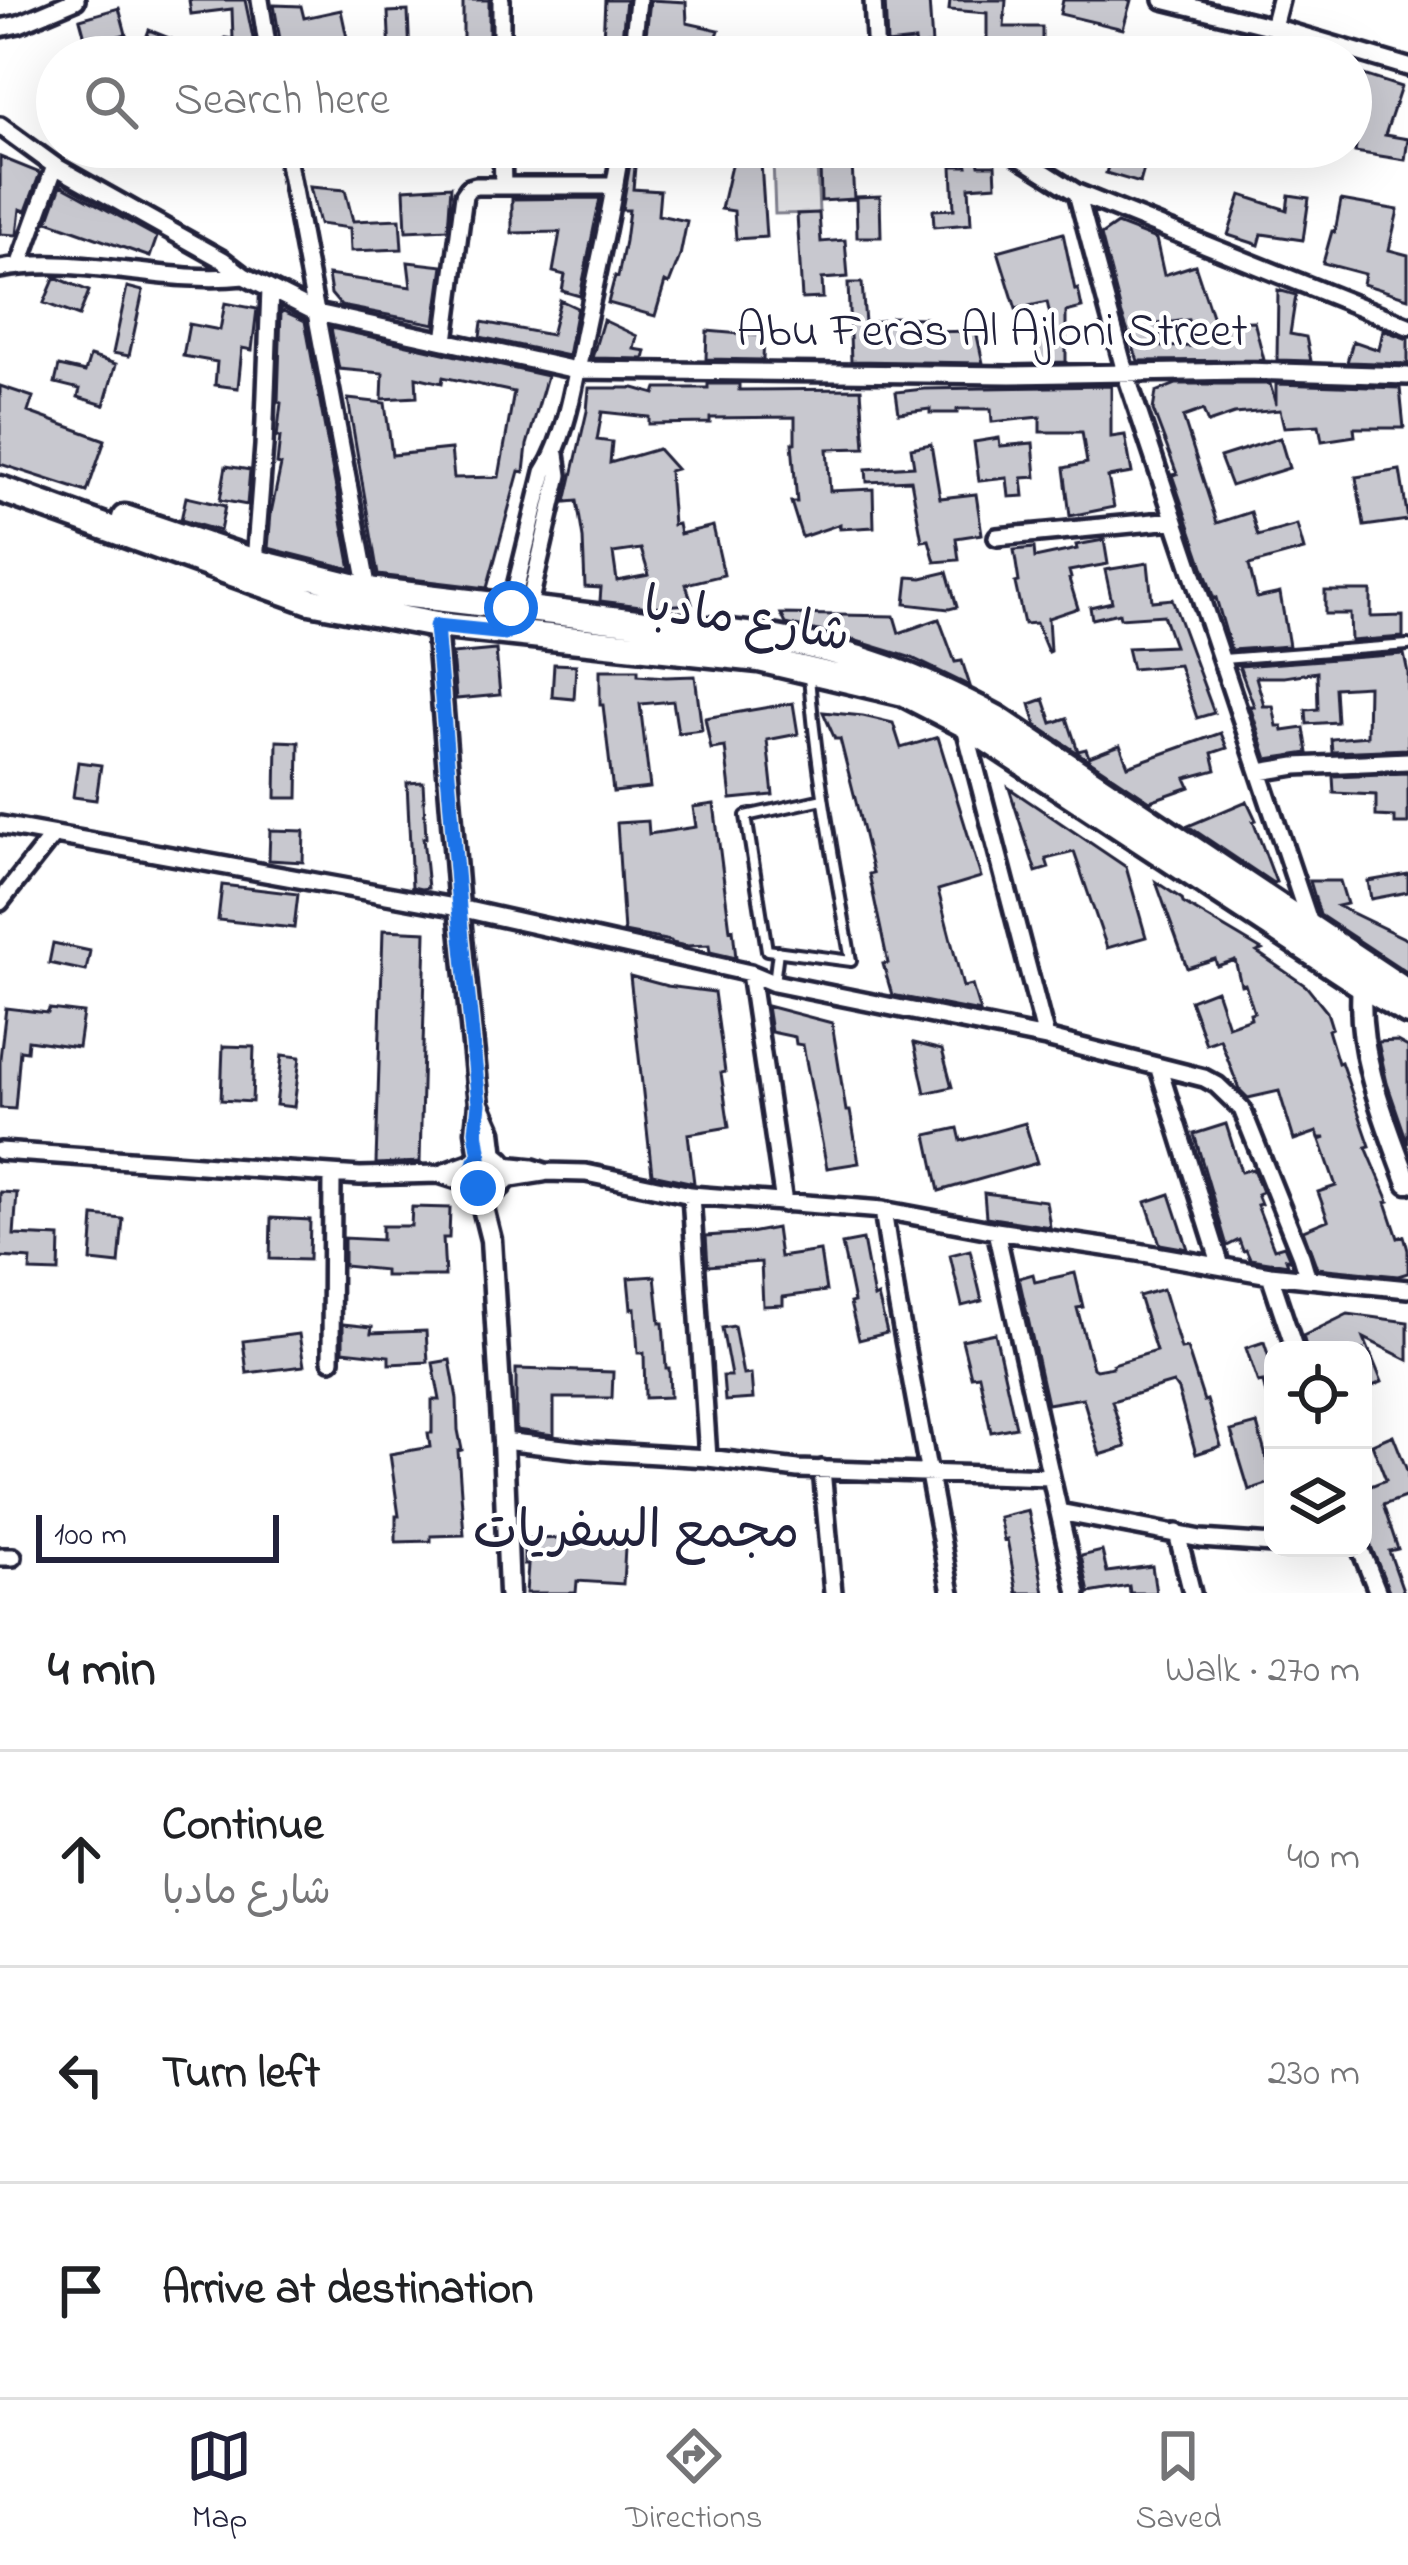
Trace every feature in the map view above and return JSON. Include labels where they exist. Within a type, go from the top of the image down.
[{"type":"main road","name":"شارع مادبا","points":[[0,473],[255,562],[517,622]]},
{"type":"main road","name":"شارع مادبا","points":[[0,489],[310,601],[436,626],[517,622],[772,638],[904,693],[964,724],[1408,1012]]},
{"type":"main road","name":"شارع مادبا","points":[[811,657],[892,668],[995,718],[1408,993]]},
{"type":"street","points":[[0,28],[76,0]]},
{"type":"street","points":[[260,0],[266,36]]},
{"type":"street","points":[[501,0],[501,36]]},
{"type":"street","points":[[634,36],[638,0]]},
{"type":"street","points":[[873,0],[875,36]]},
{"type":"street","points":[[1163,0],[1303,36]]},
{"type":"street","points":[[1273,27],[1280,0]]},
{"type":"street","points":[[1372,56],[1408,67]]},
{"type":"street","name":"Abu Feras Al Ajloni Street","points":[[0,126],[36,152]]},
{"type":"street","points":[[19,266],[55,168]]},
{"type":"street","name":"Abu Feras Al Ajloni Street","points":[[60,168],[317,313],[576,370],[1010,375],[1245,371],[1408,376]]},
{"type":"street","points":[[289,168],[368,590]]},
{"type":"street","points":[[502,168],[502,186]]},
{"type":"street","points":[[517,622],[559,475],[556,454],[618,168]]},
{"type":"street","points":[[1037,168],[1077,193],[1408,326]]},
{"type":"street","points":[[446,341],[464,195],[469,188],[615,186]]},
{"type":"street","points":[[1077,193],[1125,372],[1312,929]]},
{"type":"street","points":[[0,269],[65,265],[216,279],[244,276]]},
{"type":"street","points":[[255,562],[265,446],[270,289]]},
{"type":"street","points":[[997,537],[1174,520]]},
{"type":"street","points":[[436,626],[479,1104],[476,1131],[493,1167],[491,1240],[509,1593]]},
{"type":"street","points":[[964,724],[1046,1038]]},
{"type":"street","points":[[1260,772],[1408,761]]},
{"type":"street","points":[[0,825],[459,908],[774,982],[1046,1038],[1204,1078],[1242,1108],[1308,1279]]},
{"type":"street","points":[[0,902],[52,835]]},
{"type":"street","points":[[750,974],[784,1203]]},
{"type":"street","points":[[1362,985],[1360,1010],[1368,1062],[1408,1184]]},
{"type":"street","points":[[1160,1069],[1221,1266]]},
{"type":"street","points":[[0,1151],[332,1174],[439,1174],[493,1167],[533,1176],[586,1173],[691,1195],[883,1210],[1270,1275],[1408,1289]]},
{"type":"street","points":[[439,1174],[490,1190],[493,1167]]},
{"type":"street","points":[[331,1360],[332,1174]]},
{"type":"street","points":[[477,1187],[491,1240]]},
{"type":"street","points":[[691,1195],[708,1458]]},
{"type":"street","points":[[883,1210],[951,1593]]},
{"type":"street","points":[[996,1231],[1077,1593]]},
{"type":"street","points":[[1270,1275],[1292,1341]]},
{"type":"street","points":[[503,1441],[822,1469],[1050,1477]]},
{"type":"street","points":[[822,1469],[833,1593]]},
{"type":"street","points":[[1059,1512],[1201,1539],[1264,1543]]},
{"type":"street","points":[[1178,1533],[1192,1593]]},
{"type":"street","points":[[1364,1557],[1378,1593]]},
{"type":"lane","points":[[1222,659],[1408,645]]},
{"type":"lane","points":[[811,657],[814,740],[824,799],[851,961],[767,950],[746,816],[824,799]]},
{"type":"lane","points":[[774,982],[778,951]]},
{"type":"shaded area","points":[[773,168],[817,168],[819,213],[775,214]]},
{"type":"building","points":[[189,0],[245,0],[253,36],[233,36],[232,9],[191,14]]},
{"type":"building","points":[[463,0],[489,0],[489,36],[463,36]]},
{"type":"building","points":[[605,0],[626,0],[622,36],[603,36]]},
{"type":"building","points":[[650,0],[686,2],[687,23],[719,30],[717,36],[646,35]]},
{"type":"building","points":[[885,0],[929,0],[931,36],[887,36]]},
{"type":"building","points":[[950,0],[1006,0],[1004,27],[1042,27],[1042,36],[987,36],[987,13],[949,10]]},
{"type":"building","points":[[1063,0],[1131,0],[1123,29],[1060,14]]},
{"type":"building","points":[[274,5],[301,6],[304,18],[341,10],[347,36],[279,36]]},
{"type":"building","points":[[119,8],[126,34],[85,36],[80,19]]},
{"type":"building","points":[[408,11],[409,36],[389,36],[388,12]]},
{"type":"building","points":[[1372,78],[1401,87],[1385,135],[1408,139],[1405,160],[1372,155]]},
{"type":"building","points":[[0,157],[40,173],[26,211],[20,209],[17,235],[0,234]]},
{"type":"building","points":[[629,168],[635,168],[633,189],[660,191],[658,215],[687,221],[680,256],[669,284],[665,282],[655,316],[608,303],[625,241],[629,210],[622,210]]},
{"type":"building","points":[[730,168],[761,168],[766,237],[736,239],[734,211],[721,209]]},
{"type":"building","points":[[820,168],[852,168],[854,199],[821,201]]},
{"type":"building","points":[[952,168],[995,168],[996,185],[969,187],[971,224],[934,227],[933,210],[954,209]]},
{"type":"building","points":[[1108,168],[1144,168],[1140,183],[1106,173]]},
{"type":"building","points":[[61,185],[157,237],[150,257],[48,221]]},
{"type":"building","points":[[451,186],[448,229],[406,231],[404,189]]},
{"type":"building","points":[[310,187],[345,190],[353,221],[400,219],[402,249],[351,251],[350,228],[319,224]]},
{"type":"building","points":[[1241,195],[1287,210],[1289,195],[1309,198],[1303,240],[1262,234],[1259,245],[1228,235]]},
{"type":"building","points":[[880,196],[881,237],[857,237],[856,197]]},
{"type":"building","points":[[600,198],[580,296],[562,291],[565,275],[553,272],[560,232],[512,233],[512,199]]},
{"type":"building","points":[[1341,200],[1398,210],[1389,250],[1408,255],[1408,298],[1363,284],[1365,274],[1323,263]]},
{"type":"building","points":[[819,213],[821,242],[845,240],[848,277],[822,279],[823,298],[802,299],[797,214]]},
{"type":"building","points":[[1117,224],[1156,239],[1164,275],[1195,265],[1214,322],[1254,321],[1264,360],[1138,361],[1101,235]],"holes":[[[1188,320],[1196,346],[1163,347],[1157,324]]]},
{"type":"building","points":[[1063,233],[1082,308],[1066,312],[1066,362],[1037,363],[1037,332],[1054,332],[1047,302],[1016,309],[998,251]]},
{"type":"building","points":[[408,262],[443,266],[435,324],[341,306],[331,294],[328,275],[411,287]]},
{"type":"building","points":[[55,277],[89,291],[79,316],[44,303]]},
{"type":"building","points":[[848,283],[862,283],[865,323],[892,317],[925,318],[928,332],[976,331],[983,363],[851,361]]},
{"type":"building","points":[[127,287],[143,291],[129,356],[113,353]]},
{"type":"building","points":[[1278,290],[1296,295],[1290,334],[1306,337],[1311,361],[1277,360]]},
{"type":"building","points":[[560,300],[577,308],[568,356],[480,337],[482,322],[551,335]]},
{"type":"building","points":[[225,303],[257,309],[252,350],[242,348],[238,388],[215,385],[217,362],[183,356],[189,324],[220,330]]},
{"type":"building","points":[[281,310],[305,321],[351,569],[268,548],[281,465],[277,464],[277,437]]},
{"type":"building","points":[[603,320],[637,336],[634,349],[646,351],[644,359],[592,358]]},
{"type":"building","points":[[331,328],[547,376],[524,472],[519,471],[487,588],[378,575],[348,399],[385,403],[392,455],[451,449],[454,478],[499,477],[514,392],[443,377],[442,383],[416,377],[417,397],[382,399],[383,373],[339,369]]},
{"type":"building","points":[[1383,330],[1408,339],[1408,364],[1347,362],[1353,341],[1379,350]]},
{"type":"building","points":[[707,331],[764,336],[763,360],[706,359]]},
{"type":"building","points":[[90,356],[116,364],[104,405],[78,397],[80,389],[55,383],[59,366],[85,372]]},
{"type":"building","points":[[708,384],[739,384],[739,390],[861,389],[865,448],[827,449],[830,491],[873,489],[874,527],[840,529],[840,524],[802,537],[791,502],[797,502],[792,443],[795,417],[649,424],[649,417],[602,412],[597,440],[612,442],[610,463],[658,449],[676,469],[669,471],[673,525],[678,524],[680,534],[713,526],[724,575],[686,584],[692,604],[649,607],[600,601],[601,588],[585,587],[577,501],[566,502],[589,388],[634,388],[655,394],[657,388],[708,388]],"holes":[[[641,549],[649,575],[617,581],[613,553]]]},
{"type":"building","points":[[1176,384],[1270,384],[1276,405],[1276,384],[1400,388],[1404,428],[1354,428],[1355,436],[1322,441],[1319,425],[1284,427],[1280,410],[1234,414],[1208,423],[1203,410],[1183,417],[1217,523],[1251,512],[1258,536],[1297,525],[1304,550],[1249,565],[1257,598],[1280,593],[1289,646],[1231,650],[1153,410],[1156,392]]},
{"type":"building","points":[[0,386],[33,397],[28,412],[105,440],[87,492],[0,464]]},
{"type":"building","points":[[1111,386],[1111,437],[1125,435],[1132,473],[1108,477],[1114,507],[1070,516],[1064,468],[1087,463],[1082,432],[1040,432],[1040,417],[992,422],[991,409],[899,413],[896,392],[924,389]]},
{"type":"building","points":[[999,438],[1000,446],[1033,443],[1036,477],[1022,478],[1024,496],[1009,497],[1007,478],[979,481],[974,442]]},
{"type":"building","points":[[1280,438],[1289,468],[1231,486],[1220,457]]},
{"type":"building","points":[[931,444],[940,498],[976,494],[982,534],[956,538],[959,560],[935,562],[929,540],[922,541],[911,480],[867,482],[866,469],[914,466],[911,448]]},
{"type":"building","points":[[226,466],[250,470],[247,505],[220,500]]},
{"type":"building","points":[[1400,470],[1408,520],[1364,526],[1356,477]]},
{"type":"building","points":[[186,497],[225,506],[220,531],[181,520]]},
{"type":"building","points":[[1104,540],[1108,564],[1069,571],[1078,608],[1048,618],[1048,652],[1036,623],[1024,624],[1014,550],[1034,548],[1035,558]]},
{"type":"building","points":[[1148,563],[1152,601],[1172,599],[1214,713],[1197,718],[1179,665],[1132,669],[1127,648],[1174,646],[1163,615],[1120,618],[1119,613],[1092,619],[1090,607],[1112,602],[1105,570]]},
{"type":"building","points":[[947,572],[957,607],[905,604],[908,577]]},
{"type":"building","points":[[1325,591],[1371,591],[1371,617],[1403,616],[1403,637],[1351,641],[1350,614],[1325,614]]},
{"type":"building","points":[[781,614],[894,616],[899,633],[939,619],[970,686],[912,658],[786,624]]},
{"type":"building","points":[[496,650],[500,695],[456,699],[452,654]]},
{"type":"building","points":[[1404,654],[1408,749],[1332,752],[1331,739],[1367,736],[1368,686],[1335,688],[1337,722],[1307,724],[1306,710],[1318,709],[1317,672],[1256,677],[1262,706],[1273,706],[1277,726],[1283,731],[1304,728],[1308,753],[1267,759],[1239,666]]},
{"type":"building","points":[[554,664],[576,665],[574,699],[552,697]]},
{"type":"building","points":[[600,670],[695,676],[702,730],[678,733],[673,701],[640,704],[650,788],[613,792],[600,705]]},
{"type":"building","points":[[1044,699],[1052,723],[1067,718],[1078,751],[1086,749],[1089,757],[1120,745],[1128,766],[1221,733],[1227,748],[1212,753],[1216,770],[1186,778],[1190,787],[1150,801],[1036,725],[1030,704]]},
{"type":"building","points":[[793,703],[798,734],[767,740],[773,795],[731,799],[725,747],[711,749],[705,718]]},
{"type":"building","points":[[823,712],[893,723],[901,748],[938,737],[981,877],[938,890],[963,987],[972,985],[980,1012],[892,995],[883,964],[888,963],[869,874],[873,873],[856,802],[840,739],[835,739]]},
{"type":"building","points":[[277,741],[299,742],[298,798],[276,798]]},
{"type":"building","points":[[78,762],[101,765],[96,800],[73,797]]},
{"type":"building","points":[[1408,773],[1408,824],[1395,824],[1395,817],[1376,816],[1376,795],[1334,793],[1333,776]]},
{"type":"building","points":[[423,782],[428,888],[421,889],[412,887],[407,783]]},
{"type":"building","points":[[1009,788],[1126,867],[1146,937],[1107,948],[1074,852],[1046,859],[1049,868],[1036,872]]},
{"type":"building","points":[[1247,801],[1256,820],[1276,882],[1188,826]]},
{"type":"building","points":[[714,804],[736,958],[710,952],[709,945],[686,946],[624,932],[617,823],[648,821],[649,834],[696,827],[693,807]]},
{"type":"building","points":[[270,830],[304,831],[303,862],[269,860]]},
{"type":"building","points":[[1408,874],[1408,892],[1371,899],[1368,881]]},
{"type":"building","points":[[1310,881],[1340,881],[1347,904],[1338,906],[1408,940],[1408,973],[1320,915]]},
{"type":"building","points":[[1156,882],[1262,950],[1257,952],[1306,986],[1327,1012],[1338,1063],[1370,1146],[1366,1147],[1389,1201],[1398,1238],[1404,1236],[1408,1273],[1317,1268],[1303,1230],[1328,1220],[1318,1192],[1336,1186],[1320,1140],[1326,1138],[1319,1138],[1317,1132],[1294,1140],[1279,1091],[1248,1098],[1239,1089],[1220,1039],[1206,1044],[1190,1000],[1216,990],[1228,1026],[1251,1018],[1254,1012],[1235,960],[1217,966],[1215,959],[1187,968]]},
{"type":"building","points":[[222,885],[298,894],[294,928],[218,920]]},
{"type":"building","points":[[383,930],[426,932],[420,1162],[376,1164]]},
{"type":"building","points":[[53,943],[90,951],[86,971],[49,963]]},
{"type":"building","points":[[630,976],[714,992],[729,1127],[688,1134],[694,1183],[652,1174]]},
{"type":"building","points":[[767,1006],[832,1023],[859,1163],[827,1168],[803,1045],[796,1044],[795,1037],[771,1032]]},
{"type":"building","points":[[6,1008],[83,1013],[78,1047],[28,1040],[27,1051],[20,1050],[15,1109],[0,1108]]},
{"type":"building","points":[[1397,1041],[1408,1047],[1408,1144],[1378,1042]]},
{"type":"building","points":[[914,1043],[942,1050],[952,1087],[925,1093]]},
{"type":"building","points":[[223,1046],[254,1047],[252,1102],[221,1100]]},
{"type":"building","points":[[282,1055],[300,1057],[294,1107],[276,1105]]},
{"type":"building","points":[[1025,1123],[1037,1163],[939,1191],[927,1135],[958,1128],[961,1141]]},
{"type":"building","points":[[1226,1124],[1241,1172],[1253,1169],[1262,1192],[1257,1194],[1261,1204],[1257,1205],[1274,1249],[1284,1246],[1288,1265],[1250,1259],[1239,1240],[1227,1246],[1194,1134]]},
{"type":"building","points":[[0,1192],[17,1193],[14,1235],[60,1237],[59,1272],[30,1271],[31,1259],[0,1257]]},
{"type":"building","points":[[984,1193],[1046,1201],[1050,1227],[986,1217]]},
{"type":"building","points":[[1170,1194],[1188,1249],[1160,1244],[1146,1202]]},
{"type":"building","points":[[412,1207],[450,1208],[449,1238],[443,1238],[445,1276],[385,1276],[385,1270],[344,1266],[344,1238],[382,1240],[382,1226],[411,1226]]},
{"type":"building","points":[[94,1216],[123,1219],[119,1264],[91,1261]]},
{"type":"building","points":[[271,1218],[310,1220],[309,1260],[270,1259]]},
{"type":"building","points":[[776,1228],[780,1257],[820,1251],[826,1291],[783,1297],[783,1305],[763,1306],[761,1262],[708,1266],[706,1236]]},
{"type":"building","points":[[863,1240],[874,1298],[878,1296],[887,1333],[859,1340],[842,1244]]},
{"type":"building","points":[[970,1250],[982,1301],[962,1306],[950,1255]]},
{"type":"building","points":[[1075,1273],[1083,1307],[1077,1308],[1096,1370],[1156,1351],[1139,1296],[1163,1289],[1181,1349],[1187,1348],[1221,1446],[1196,1454],[1173,1383],[1112,1401],[1126,1447],[1100,1455],[1083,1398],[1047,1404],[1019,1278],[1033,1274],[1035,1282]]},
{"type":"building","points":[[655,1276],[670,1397],[645,1398],[644,1353],[638,1353],[628,1278]]},
{"type":"building","points":[[1348,1314],[1408,1322],[1408,1360],[1364,1338],[1304,1341],[1303,1336]]},
{"type":"building","points":[[343,1324],[372,1327],[371,1333],[426,1331],[428,1362],[389,1364],[389,1356],[343,1351]]},
{"type":"building","points":[[734,1326],[743,1375],[751,1374],[753,1399],[725,1401],[723,1376],[731,1376],[722,1328]]},
{"type":"building","points":[[995,1333],[1016,1427],[991,1432],[979,1375],[971,1376],[962,1340]]},
{"type":"building","points":[[299,1334],[304,1366],[247,1373],[243,1341]]},
{"type":"building","points":[[1264,1342],[1264,1386],[1258,1383],[1246,1348]]},
{"type":"building","points":[[1372,1358],[1382,1382],[1372,1386]]},
{"type":"building","points":[[450,1360],[462,1450],[458,1451],[464,1535],[396,1542],[399,1516],[390,1454],[430,1447],[432,1400],[440,1400],[433,1363]]},
{"type":"building","points":[[516,1369],[613,1372],[612,1398],[554,1398],[554,1435],[516,1430]]},
{"type":"building","points":[[1257,1424],[1264,1449],[1264,1485],[1249,1490],[1231,1431]]},
{"type":"building","points":[[1393,1435],[1408,1473],[1408,1496],[1383,1505],[1398,1549],[1389,1551],[1404,1593],[1390,1593],[1372,1549],[1372,1485],[1386,1480],[1372,1444]]},
{"type":"building","points":[[1028,1510],[1044,1593],[1017,1593],[999,1517]]},
{"type":"building","points":[[579,1538],[579,1544],[625,1547],[623,1584],[577,1581],[576,1593],[526,1593],[524,1539]]},
{"type":"building","points":[[1102,1551],[1107,1572],[1152,1566],[1156,1593],[1130,1593],[1129,1586],[1089,1593],[1081,1556]]},
{"type":"district","name":"مجمع السفريات","points":[[636,1533]]},
{"type":"route","points":[[478,1188],[471,1174],[480,1157],[479,1104],[436,626],[506,633],[511,608]]}]
